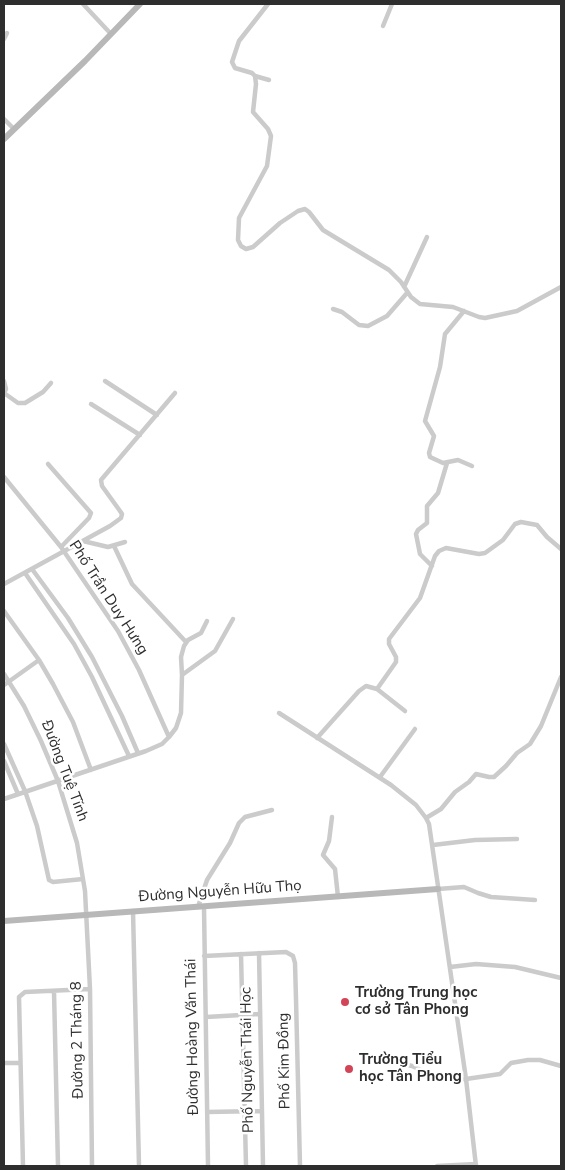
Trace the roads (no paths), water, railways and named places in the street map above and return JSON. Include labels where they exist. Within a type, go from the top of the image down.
[{"type":"street","points":[[83,4],[111,34]]},
{"type":"street","points":[[4,140],[140,4]]},
{"type":"street","points":[[268,4],[242,36],[232,58],[234,67],[269,80]]},
{"type":"street","points":[[383,26],[392,4]]},
{"type":"street","points":[[4,39],[7,34]]},
{"type":"street","points":[[255,76],[253,112],[268,129],[271,141],[267,166],[239,218],[239,245],[246,249],[251,248],[280,223],[298,211],[305,209],[323,230],[361,255],[384,266],[397,278],[407,293],[420,304],[453,307],[485,318],[513,312],[561,287]]},
{"type":"street","points":[[4,119],[14,129]]},
{"type":"street","points":[[404,287],[427,236]]},
{"type":"street","points":[[333,310],[342,312],[358,325],[368,326],[387,316],[407,293]]},
{"type":"street","points":[[447,463],[429,455],[434,436],[425,418],[438,379],[445,334],[464,311]]},
{"type":"street","points":[[4,381],[5,392],[18,403],[25,403],[43,392],[51,383]]},
{"type":"street","points":[[106,381],[157,415]]},
{"type":"street","points":[[4,584],[63,550],[110,526],[122,516],[100,482],[175,393]]},
{"type":"street","points":[[91,404],[140,435]]},
{"type":"street","points":[[432,566],[421,556],[416,534],[427,523],[427,506],[439,491],[447,463],[452,460],[458,460],[472,466]]},
{"type":"street","points":[[48,464],[91,513],[63,550]]},
{"type":"street","name":"Phố Trần Duy Hưng","points":[[4,477],[63,550],[106,613],[128,648],[163,720],[169,737]]},
{"type":"street","points":[[377,689],[396,662],[396,657],[388,644],[389,639],[420,598],[435,556],[444,548],[479,554],[488,552],[509,534],[515,524],[521,522],[537,525],[546,537],[561,549]]},
{"type":"street","points":[[82,541],[103,547],[125,542]]},
{"type":"street","points":[[114,546],[132,584],[186,642]]},
{"type":"street","points":[[32,569],[65,613],[92,657],[138,753]]},
{"type":"street","points":[[25,573],[60,622],[84,662],[129,756]]},
{"type":"street","points":[[4,611],[39,660],[73,722],[91,770]]},
{"type":"street","points":[[182,675],[215,651],[233,620]]},
{"type":"street","points":[[186,642],[199,636],[207,621]]},
{"type":"street","points":[[4,799],[91,770],[165,742],[176,728],[181,713],[182,657],[186,642]]},
{"type":"street","points":[[84,662],[92,657]]},
{"type":"street","points":[[4,685],[39,660]]},
{"type":"street","name":"Đường Tuệ Tĩnh","points":[[4,674],[38,734],[58,781],[75,836],[83,879],[86,914]]},
{"type":"street","points":[[426,818],[441,809],[455,792],[469,782],[476,774],[489,778],[494,777],[517,753],[530,744],[541,726],[561,678]]},
{"type":"street","points":[[318,738],[359,691],[369,686],[377,689],[405,711]]},
{"type":"street","points":[[279,713],[380,777],[410,800],[426,818],[431,829],[466,1079],[476,1165],[437,1166]]},
{"type":"street","points":[[380,777],[415,729]]},
{"type":"street","points":[[4,744],[26,792],[49,880],[54,882],[83,879]]},
{"type":"street","points":[[4,761],[18,794]]},
{"type":"street","name":"Đường Hoàng Văn Thái","points":[[208,1166],[206,1017],[201,907],[207,880],[239,823],[245,817],[272,810]]},
{"type":"street","points":[[332,817],[329,841],[323,855],[335,870],[338,897]]},
{"type":"street","points":[[433,845],[475,840],[517,839]]},
{"type":"street","points":[[438,889],[464,887],[491,897],[535,900]]},
{"type":"street","name":"Đường Nguyễn Hữu Thọ","points":[[4,921],[438,889]]},
{"type":"street","points":[[133,911],[139,1166]]},
{"type":"street","name":"Đường 2 Tháng 8","points":[[86,914],[90,990],[92,1166]]},
{"type":"street","name":"Phố Kim Đồng","points":[[259,953],[286,952],[293,956],[295,963],[300,1166]]},
{"type":"street","points":[[204,956],[259,953]]},
{"type":"street","name":"Phố Nguyễn Thái Học","points":[[259,953],[263,1166]]},
{"type":"street","name":"Phố Nguyễn Thái Học","points":[[241,954],[246,1166]]},
{"type":"street","points":[[450,967],[476,964],[515,967],[561,978]]},
{"type":"street","points":[[23,1166],[18,997],[25,992],[90,990]]},
{"type":"street","points":[[54,991],[58,1166]]},
{"type":"street","points":[[206,1017],[260,1014]]},
{"type":"street","points":[[400,1062],[438,1078],[466,1079],[502,1074],[508,1065],[515,1062],[540,1060],[561,1066]]},
{"type":"street","points":[[4,1063],[19,1063]]},
{"type":"street","points":[[207,1112],[262,1111]]},
{"type":"place","name":"Trường Trung học cơ sở Tân Phong","points":[[345,1002]]},
{"type":"place","name":"Trường Tiểu học Tân Phong","points":[[349,1069]]}]
